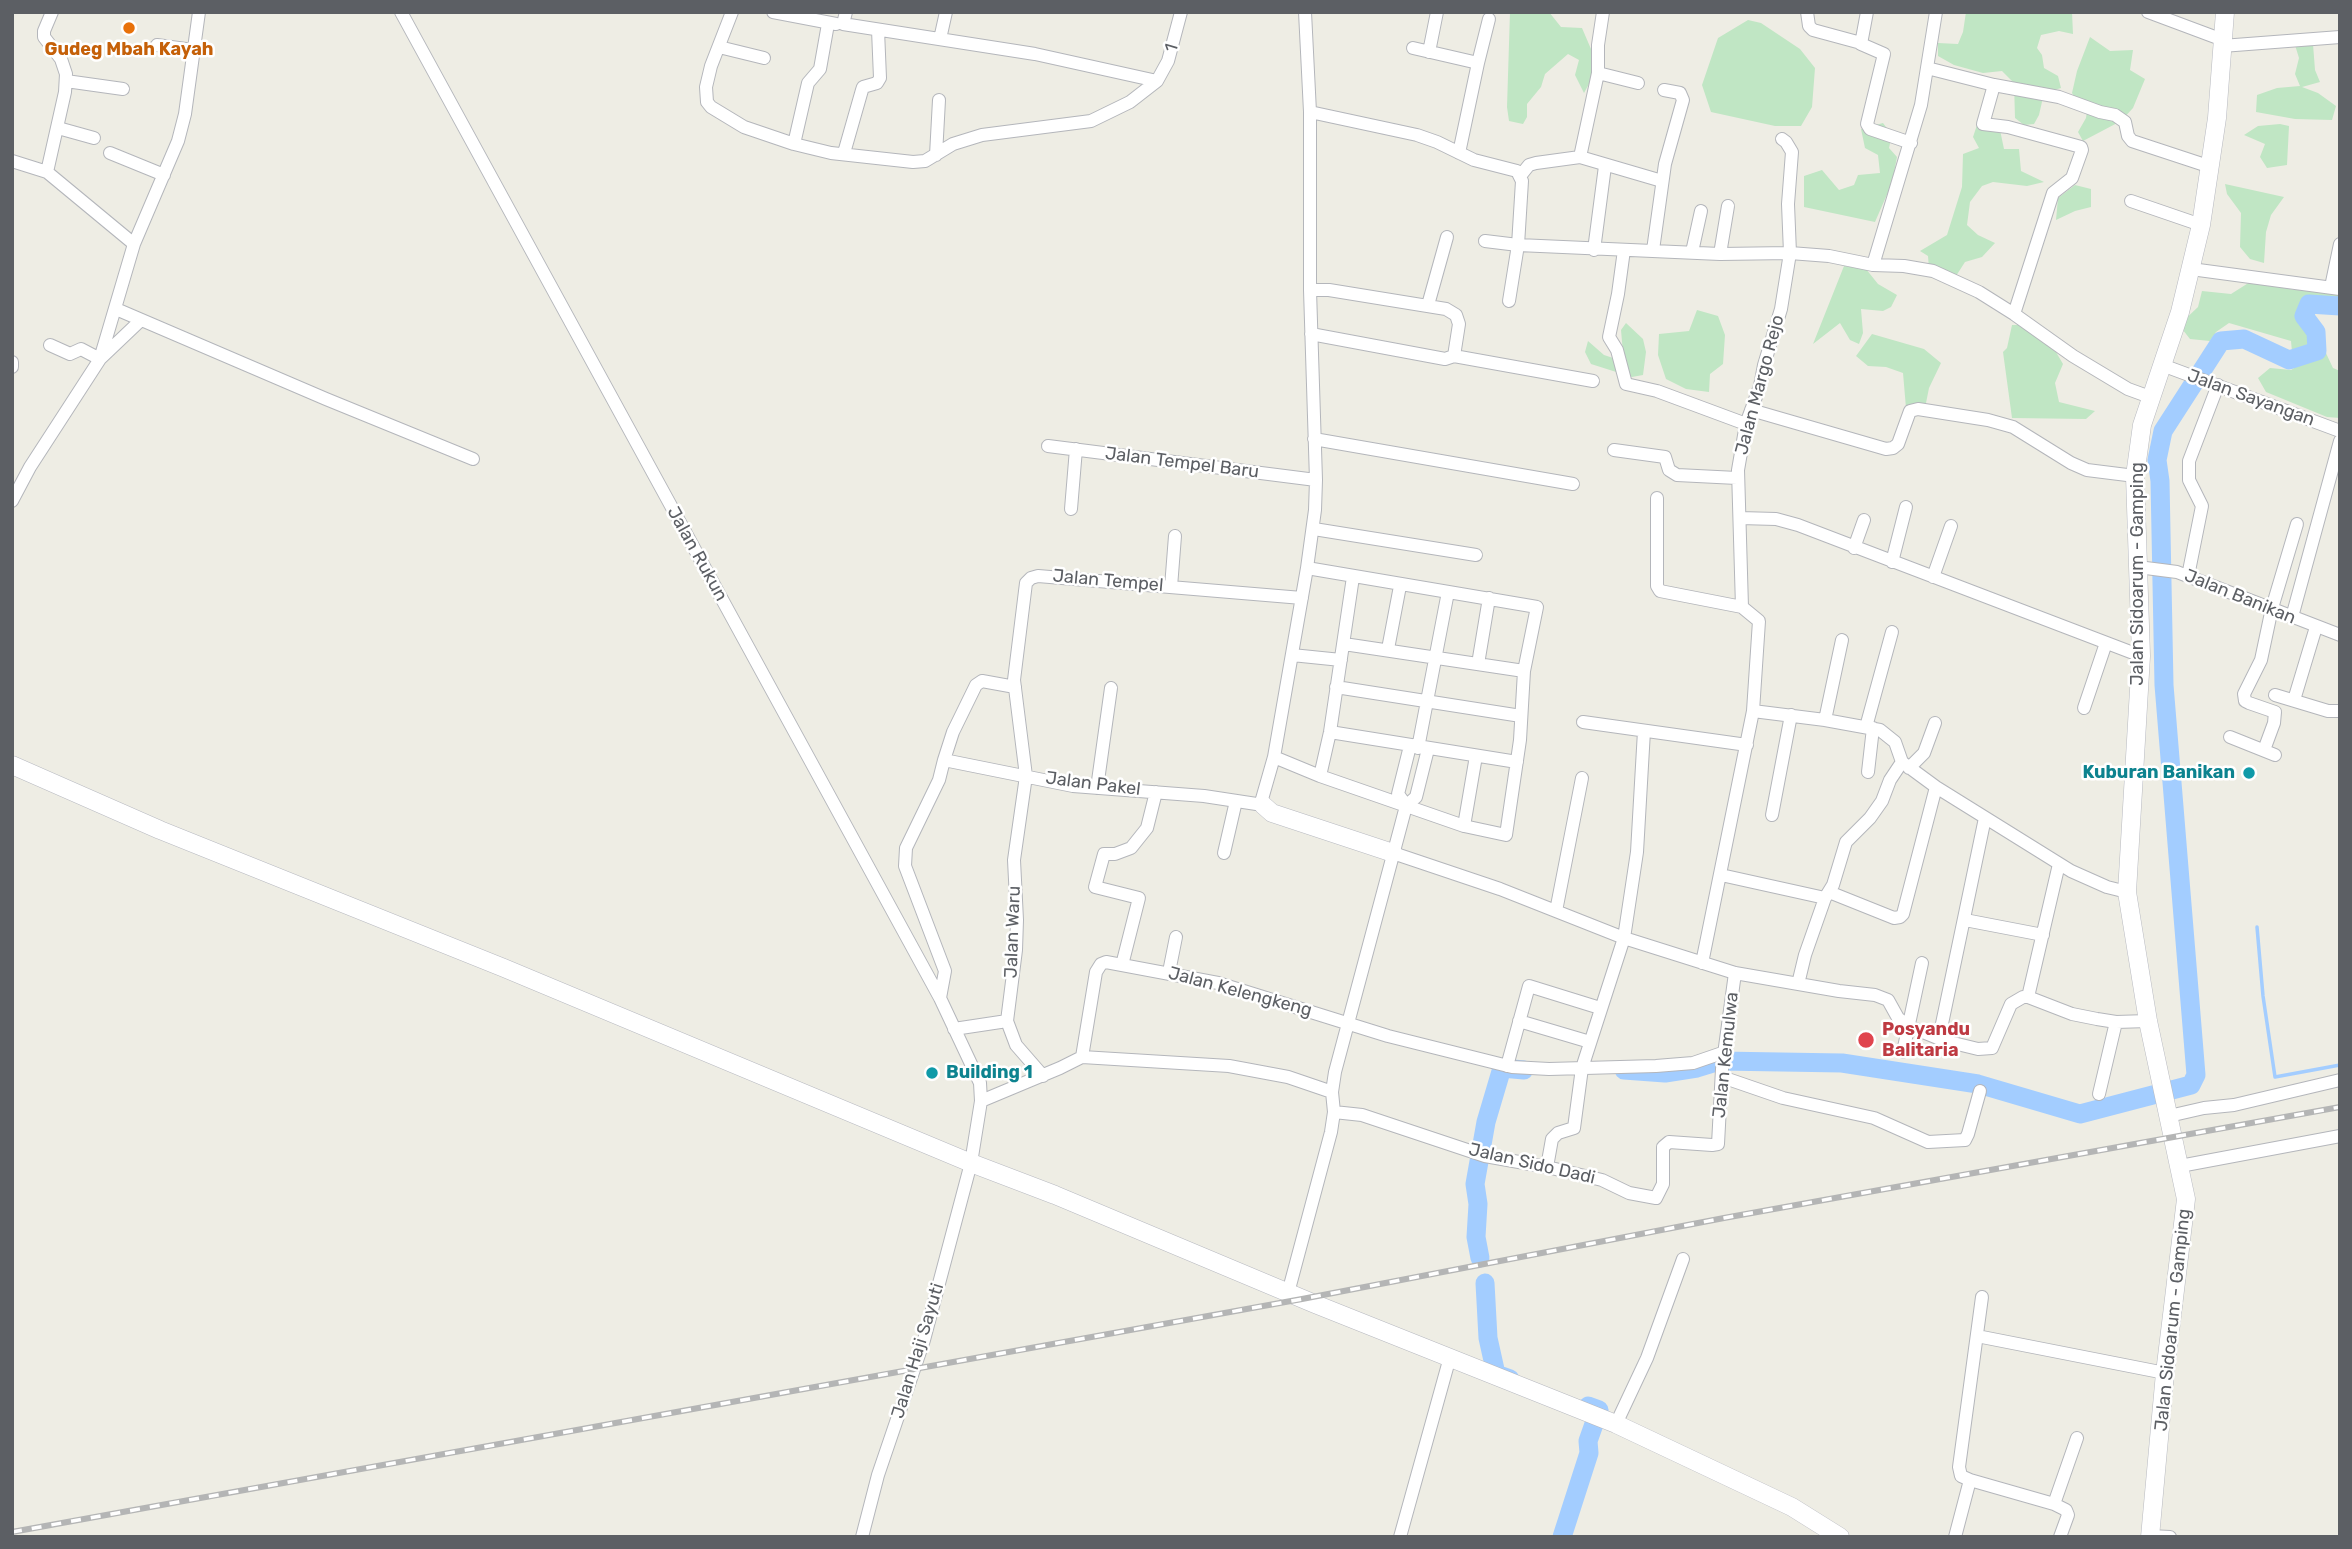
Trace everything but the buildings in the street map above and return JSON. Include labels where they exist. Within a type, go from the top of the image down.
[{"type":"main road","name":"Jalan Sidoarum - Gamping","points":[[2150,1536],[2165,1373],[2186,1199],[2148,1021],[2127,892],[2141,656],[2154,568],[2135,476],[2142,425],[2191,269],[2201,225],[2211,167],[2225,12]]},
{"type":"main road","points":[[12,765],[160,830],[517,973],[1288,1293],[1602,1418],[1783,1502],[1840,1537]]},
{"type":"main road","points":[[1263,805],[1272,813],[1393,853]]},
{"type":"street","points":[[47,172],[66,81],[61,59],[44,37],[52,12]]},
{"type":"street","points":[[100,359],[134,244],[178,141],[185,114],[199,12]]},
{"type":"street","name":"Jalan Rukun","points":[[401,12],[940,998],[976,1070],[981,1101]]},
{"type":"street","points":[[732,12],[711,66],[706,87],[707,102],[744,127],[794,145],[831,153],[925,161],[953,144],[982,135],[1091,121],[1130,102],[1157,81]]},
{"type":"street","points":[[773,12],[828,24],[844,18],[878,30],[1035,54],[1157,81]]},
{"type":"street","points":[[940,38],[946,12]]},
{"type":"street","name":"1","points":[[1157,81],[1168,61],[1181,12]]},
{"type":"street","points":[[1263,805],[1314,529],[1317,480],[1310,290],[1310,112],[1305,12]]},
{"type":"street","points":[[1429,52],[1437,12]]},
{"type":"street","points":[[1580,157],[1598,73],[1598,45],[1603,12]]},
{"type":"street","points":[[1807,12],[1809,26],[1813,30],[1861,43],[1884,54],[1867,124],[1870,129],[1911,143]]},
{"type":"street","points":[[1861,43],[1867,12]]},
{"type":"street","points":[[1873,265],[1911,143],[1936,12]]},
{"type":"street","points":[[2148,12],[2223,43],[2340,37]]},
{"type":"street","points":[[1459,153],[1489,19]]},
{"type":"street","points":[[794,145],[808,83],[820,69],[828,24]]},
{"type":"street","points":[[844,153],[863,87],[877,83],[880,78],[878,30]]},
{"type":"street","points":[[157,45],[193,50]]},
{"type":"street","points":[[719,47],[764,58]]},
{"type":"street","points":[[1413,48],[1478,63]]},
{"type":"street","points":[[1927,68],[1994,85],[2059,97],[2100,113],[2115,115],[2125,121],[2128,136],[2132,141],[2211,167]]},
{"type":"street","points":[[1598,73],[1638,83]]},
{"type":"street","points":[[66,81],[123,89]]},
{"type":"street","points":[[1994,85],[1983,124],[2081,147],[2082,150],[2072,178],[2053,193],[2014,314]]},
{"type":"street","points":[[1653,250],[1662,181],[1683,100],[1680,93],[1664,90]]},
{"type":"street","points":[[936,155],[939,100]]},
{"type":"street","points":[[1310,112],[1417,135],[1521,175]]},
{"type":"street","points":[[58,128],[94,138]]},
{"type":"street","name":"Jalan Margo Rejo","points":[[1742,607],[1737,478],[1746,424],[1781,309],[1790,253],[1788,204],[1792,152],[1787,142],[1782,139]]},
{"type":"street","points":[[110,153],[164,174]]},
{"type":"street","points":[[1509,301],[1518,245],[1521,175],[1529,166],[1580,157],[1662,181]]},
{"type":"street","points":[[12,161],[47,172],[134,244]]},
{"type":"street","points":[[1594,250],[1605,166]]},
{"type":"street","points":[[2131,201],[2201,225]]},
{"type":"street","points":[[1720,254],[1728,206]]},
{"type":"street","points":[[1692,253],[1701,211]]},
{"type":"street","points":[[1428,305],[1447,237]]},
{"type":"street","points":[[1485,241],[1594,250],[1790,253],[1933,271],[1979,292],[2073,356],[2128,389],[2150,397]]},
{"type":"street","points":[[2191,269],[2335,288],[2340,244]]},
{"type":"street","points":[[1624,250],[1609,337],[1617,351],[1626,384],[1657,391],[1746,424]]},
{"type":"street","points":[[1310,290],[1329,290],[1446,309],[1456,315],[1459,324],[1454,356]]},
{"type":"street","points":[[116,309],[473,459]]},
{"type":"street","points":[[12,501],[30,467],[100,359],[141,320]]},
{"type":"street","points":[[1311,334],[1445,359],[1454,356],[1593,380]]},
{"type":"street","points":[[50,345],[70,354],[81,349],[100,359]]},
{"type":"street","name":"Jalan Sayangan","points":[[2162,365],[2340,431]]},
{"type":"street","points":[[2188,576],[2202,506],[2189,480],[2189,461],[2218,385]]},
{"type":"street","points":[[1751,410],[1886,449],[1898,444],[1910,411],[1918,409],[1988,420],[2013,427],[2087,470],[2135,476]]},
{"type":"street","points":[[1314,439],[1573,484]]},
{"type":"street","points":[[2292,617],[2340,441]]},
{"type":"street","name":"Jalan Tempel Baru","points":[[1048,446],[1317,480]]},
{"type":"street","points":[[1071,509],[1076,449]]},
{"type":"street","points":[[1614,450],[1665,457],[1669,470],[1677,475],[1737,478]]},
{"type":"street","points":[[1657,498],[1657,586],[1660,591],[1742,607],[1759,621],[1754,711],[1702,963]]},
{"type":"street","points":[[1892,562],[1906,507]]},
{"type":"street","points":[[1740,518],[1776,519],[2141,656]]},
{"type":"street","points":[[1854,548],[1864,520]]},
{"type":"street","points":[[2230,737],[2269,752],[2275,712],[2245,701],[2244,694],[2261,660],[2272,608],[2297,524]]},
{"type":"street","points":[[1934,577],[1951,526]]},
{"type":"street","points":[[1314,529],[1476,555]]},
{"type":"street","points":[[1171,586],[1175,536]]},
{"type":"street","points":[[1273,757],[1464,826],[1506,835],[1517,762],[1524,671],[1537,607],[1400,586],[1307,568]]},
{"type":"street","name":"Jalan Banikan","points":[[2154,568],[2188,576],[2340,635]]},
{"type":"street","name":"Jalan Tempel","points":[[1026,776],[1015,687],[1023,592],[1031,578],[1038,576],[1302,598]]},
{"type":"street","points":[[1320,776],[1330,732],[1353,578]]},
{"type":"street","points":[[1388,649],[1400,586]]},
{"type":"street","points":[[1288,1293],[1331,1132],[1334,1112],[1332,1092],[1348,1023],[1406,806],[1416,797],[1419,748],[1448,592]]},
{"type":"street","points":[[1478,664],[1489,598]]},
{"type":"street","points":[[2294,701],[2316,627]]},
{"type":"street","points":[[1868,772],[1869,727],[1892,632]]},
{"type":"street","points":[[1825,720],[1842,640]]},
{"type":"street","points":[[2084,708],[2106,643]]},
{"type":"street","points":[[1344,644],[1524,671]]},
{"type":"street","points":[[1292,655],[1341,660]]},
{"type":"street","points":[[940,998],[945,971],[905,866],[906,848],[939,780],[953,732],[976,685],[982,681],[1015,687]]},
{"type":"street","points":[[1336,687],[1521,716]]},
{"type":"street","points":[[1097,788],[1111,688]]},
{"type":"street","points":[[2275,695],[2328,711],[2340,711]]},
{"type":"street","points":[[1754,711],[1869,727],[1891,737],[1905,765],[1936,787],[2088,880],[2127,892]]},
{"type":"street","points":[[1772,815],[1791,715]]},
{"type":"street","points":[[1583,722],[1747,745]]},
{"type":"street","points":[[1798,984],[1805,955],[1846,842],[1870,818],[1882,801],[1890,780],[1924,752],[1935,723]]},
{"type":"street","points":[[1547,1167],[1552,1139],[1559,1133],[1574,1128],[1582,1071],[1624,937],[1637,852],[1644,731]]},
{"type":"street","points":[[1330,732],[1517,762]]},
{"type":"street","points":[[1406,806],[1398,794],[1419,748]]},
{"type":"street","points":[[1464,826],[1476,756]]},
{"type":"street","name":"Jalan Pakel","points":[[944,760],[1097,788],[1158,792],[1263,805]]},
{"type":"street","name":"Jalan Waru","points":[[1007,1021],[1016,940],[1014,860],[1026,776]]},
{"type":"street","points":[[1556,911],[1582,778]]},
{"type":"street","points":[[1721,875],[1827,895],[1900,918],[1936,787]]},
{"type":"street","points":[[1082,1057],[1096,972],[1101,964],[1107,962],[1122,965],[1139,898],[1096,887],[1104,854],[1115,854],[1131,848],[1147,828],[1158,792]]},
{"type":"street","points":[[1224,853],[1236,801]]},
{"type":"street","points":[[1940,1038],[1984,818]]},
{"type":"street","points":[[1393,853],[1500,889],[1624,937],[1735,973],[1875,995],[1888,1000],[1898,1018],[1908,1026],[1978,1049],[1993,1048],[2011,1004],[2028,996],[2072,1014],[2116,1022],[2148,1021]]},
{"type":"street","points":[[2028,996],[2059,864]]},
{"type":"street","points":[[1965,920],[2043,935]]},
{"type":"street","points":[[1169,972],[1176,937]]},
{"type":"street","points":[[1903,1052],[1922,963]]},
{"type":"street","name":"Jalan Kelengkeng","points":[[1122,965],[1218,983],[1388,1036],[1507,1066],[1582,1071],[1676,1065],[1693,1063],[1725,1052]]},
{"type":"street","name":"Jalan Kemulwa","points":[[1719,1137],[1722,1073],[1735,973]]},
{"type":"street","points":[[1507,1066],[1529,986],[1600,1008]]},
{"type":"street","points":[[954,1029],[1007,1021],[1016,1045],[1043,1076]]},
{"type":"street","points":[[1519,1021],[1590,1042]]},
{"type":"street","points":[[2099,1094],[2116,1022]]},
{"type":"street","points":[[981,1101],[1082,1057],[1229,1066],[1288,1077],[1332,1092]]},
{"type":"street","points":[[1722,1073],[1783,1098],[1874,1118],[1928,1142],[1965,1140],[1980,1091]]},
{"type":"street","points":[[2168,1110],[2234,1105],[2340,1080]]},
{"type":"street","name":"Jalan Haji Sayuti","points":[[862,1537],[878,1475],[924,1340],[971,1163],[981,1101]]},
{"type":"street","name":"Jalan Sido Dadi","points":[[1334,1112],[1362,1115],[1479,1154],[1602,1180],[1645,1198],[1656,1198],[1663,1184],[1664,1147],[1668,1142],[1715,1145],[1719,1137]]},
{"type":"street","points":[[2179,1166],[2340,1136]]},
{"type":"street","points":[[1602,1418],[1647,1358],[1683,1259]]},
{"type":"street","points":[[1982,1297],[1959,1466],[1961,1476],[2054,1504],[2067,1513],[2060,1537]]},
{"type":"street","points":[[1977,1336],[2165,1373]]},
{"type":"street","points":[[1400,1537],[1450,1357]]},
{"type":"street","points":[[2054,1504],[2077,1438]]},
{"type":"street","points":[[1955,1537],[1970,1480]]},
{"type":"street","points":[[2150,1536],[2170,1537]]},
{"type":"green space","points":[[1510,12],[1549,12],[1561,27],[1582,28],[1591,49],[1595,73],[1584,93],[1575,75],[1579,60],[1568,54],[1545,74],[1541,87],[1527,104],[1527,117],[1523,124],[1509,121],[1507,107]]},
{"type":"green space","points":[[1966,12],[2072,12],[2073,34],[2059,31],[2041,35],[2037,48],[2042,55],[2044,68],[2058,76],[2061,88],[2044,93],[2034,124],[2024,125],[2015,118],[2014,83],[2002,71],[1983,73],[1954,65],[1938,56],[1938,43],[1958,44]]},
{"type":"green space","points":[[1748,20],[1761,23],[1800,49],[1815,68],[1812,107],[1801,126],[1775,126],[1711,112],[1702,85],[1718,38]]},
{"type":"green space","points":[[2090,37],[2110,51],[2133,50],[2130,70],[2145,79],[2133,108],[2121,121],[2083,141],[2078,132],[2086,118],[2088,105],[2077,101],[2072,93]]},
{"type":"green space","points":[[2313,44],[2315,70],[2320,82],[2302,87],[2318,93],[2336,106],[2332,120],[2295,119],[2256,112],[2257,95],[2277,88],[2300,86],[2295,74],[2299,58],[2295,45]]},
{"type":"green space","points":[[1978,122],[2000,130],[2004,149],[2019,149],[2021,171],[2044,182],[2027,186],[1993,182],[1982,186],[1970,202],[1967,225],[1978,235],[1995,243],[1982,257],[1965,262],[1956,276],[1929,269],[1928,256],[1920,251],[1947,235],[1962,187],[1963,154],[1979,148],[1973,137]]},
{"type":"green space","points":[[1883,123],[1892,135],[1889,148],[1897,157],[1892,183],[1875,222],[1804,207],[1804,176],[1822,170],[1839,190],[1854,185],[1858,175],[1880,173],[1878,155],[1865,148],[1861,129]]},
{"type":"green space","points":[[2258,126],[2289,126],[2287,165],[2267,168],[2260,157],[2265,144],[2244,135]]},
{"type":"green space","points":[[2225,184],[2284,197],[2271,215],[2266,232],[2264,263],[2250,259],[2240,247],[2241,213],[2227,194]]},
{"type":"green space","points":[[2075,185],[2091,189],[2091,207],[2056,220],[2058,198]]},
{"type":"green space","points":[[1844,266],[1866,269],[1878,284],[1897,295],[1891,307],[1883,311],[1861,309],[1863,333],[1859,344],[1850,340],[1840,323],[1813,344]]},
{"type":"green space","points":[[2250,282],[2295,290],[2321,290],[2340,295],[2340,309],[2316,299],[2301,303],[2298,317],[2310,335],[2312,344],[2308,350],[2292,352],[2291,341],[2229,323],[2216,332],[2210,341],[2190,339],[2179,325],[2198,307],[2202,291],[2231,294]]},
{"type":"green space","points":[[1697,310],[1718,316],[1725,335],[1723,364],[1710,374],[1709,392],[1686,389],[1666,379],[1658,355],[1659,334],[1689,331]]},
{"type":"green space","points":[[1626,323],[1643,339],[1646,352],[1643,375],[1632,377],[1591,364],[1585,352],[1588,341],[1604,355],[1616,359],[1623,353],[1621,330]]},
{"type":"green space","points":[[2012,325],[2021,325],[2056,352],[2063,364],[2055,383],[2059,402],[2095,411],[2086,419],[2012,418],[2003,352],[2007,348]]},
{"type":"green space","points":[[1872,334],[1924,349],[1941,363],[1929,388],[1926,403],[1906,408],[1903,373],[1886,367],[1868,366],[1856,356]]},
{"type":"green space","points":[[2324,349],[2333,368],[2340,371],[2340,418],[2327,417],[2266,392],[2258,378],[2270,368],[2291,370]]},
{"type":"waterway","points":[[1624,1070],[1665,1073],[1720,1061],[1842,1063],[1978,1084],[2080,1114],[2191,1085],[2196,1075],[2164,685],[2160,481],[2157,460],[2163,431],[2221,341],[2244,339],[2289,360],[2317,351],[2316,332],[2304,316],[2309,304],[2340,306]]},
{"type":"waterway","points":[[2257,927],[2263,996],[2275,1077],[2340,1065]]},
{"type":"waterway","points":[[1480,1258],[1476,1237],[1478,1204],[1475,1184],[1486,1122],[1502,1068],[1524,1070]]},
{"type":"waterway","points":[[1485,1283],[1488,1338],[1496,1374],[1510,1379]]},
{"type":"waterway","points":[[1562,1537],[1589,1453],[1588,1441],[1599,1410],[1588,1406]]},
{"type":"railway","points":[[12,1532],[1302,1299],[1724,1218],[2340,1107]]},
{"type":"place","name":"Gudeg Mbah Kayah","points":[[129,28]]},
{"type":"place","name":"Kuburan Banikan","points":[[2249,773]]},
{"type":"place","name":"Posyandu Balitaria","points":[[1866,1040]]},
{"type":"place","name":"Building 1","points":[[932,1073]]}]
